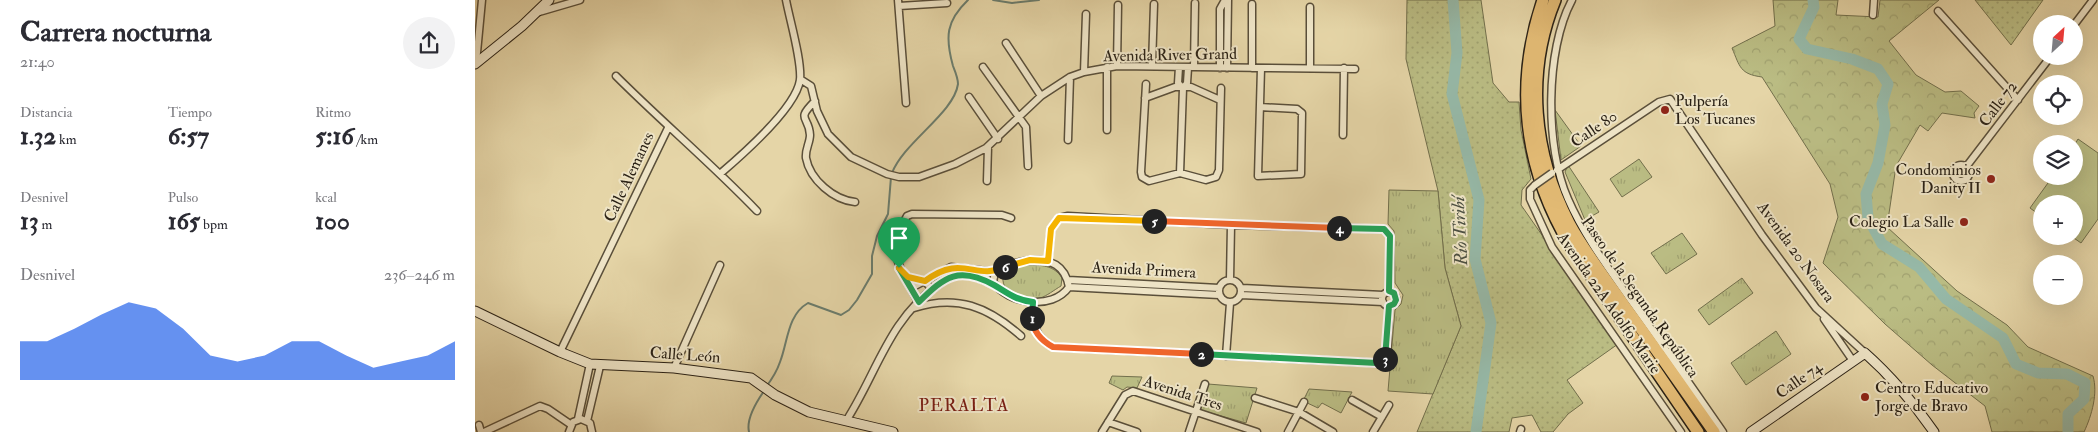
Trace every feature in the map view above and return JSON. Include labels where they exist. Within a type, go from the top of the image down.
[{"type":"highway","name":"Paseo de la Segunda República","points":[[1543,0],[1531,52],[1527,95],[1529,135],[1540,185],[1552,214],[1570,245],[1698,432]]},
{"type":"highway","name":"Paseo de la Segunda República","points":[[1555,0],[1542,38],[1536,96],[1541,146],[1550,181],[1567,218],[1583,246],[1714,432]]},
{"type":"main road","points":[[476,63],[548,1]]},
{"type":"main road","name":"Calle León","points":[[475,311],[559,352],[590,364],[600,366],[674,368],[733,374],[751,378],[775,394],[809,412],[893,432]]},
{"type":"main road","name":"Calle 74","points":[[1751,432],[1865,353]]},
{"type":"main road","name":"Avenida 20 Nosara","points":[[1865,353],[1889,374],[1913,402],[1934,432]]},
{"type":"street","points":[[476,63],[482,0]]},
{"type":"street","points":[[535,13],[580,0]]},
{"type":"street","points":[[721,173],[743,154],[791,102],[797,92],[800,79],[786,0]]},
{"type":"street","points":[[1220,68],[1220,9],[1226,0]]},
{"type":"street","points":[[1226,0],[1227,68]]},
{"type":"street","points":[[1571,0],[1559,28],[1556,44],[1552,103],[1555,149],[1567,197],[1581,225],[1723,432]]},
{"type":"street","points":[[1873,14],[1874,0]]},
{"type":"street","points":[[2082,15],[2093,0]]},
{"type":"street","points":[[906,103],[898,3],[947,3]]},
{"type":"street","points":[[1180,173],[1183,88],[1187,84],[1191,68],[1195,3]]},
{"type":"street","points":[[1152,66],[1154,4]]},
{"type":"street","points":[[1252,4],[1252,68]]},
{"type":"street","points":[[1117,66],[1118,6]]},
{"type":"street","points":[[1310,7],[1310,67]]},
{"type":"street","points":[[1938,11],[2018,100]]},
{"type":"street","points":[[1084,72],[1086,14]]},
{"type":"street","points":[[1007,43],[1041,96]]},
{"type":"street","name":"Calle 72","points":[[1966,168],[2044,65]]},
{"type":"street","name":"Avenida River Grand","points":[[800,79],[811,86],[823,126],[833,141],[851,157],[887,174],[899,177],[927,175],[988,147],[1041,96],[1070,78],[1084,72],[1117,66],[1355,68]]},
{"type":"street","points":[[983,67],[1028,132],[1028,166]]},
{"type":"street","points":[[1107,67],[1107,130]]},
{"type":"street","points":[[1179,68],[1178,82],[1183,88]]},
{"type":"street","points":[[1260,107],[1297,109],[1301,113],[1301,174],[1258,176],[1261,68]]},
{"type":"street","points":[[1343,136],[1344,68]]},
{"type":"street","points":[[616,76],[668,128]]},
{"type":"street","points":[[1068,140],[1070,78]]},
{"type":"street","points":[[1146,84],[1141,172],[1145,180],[1154,181],[1180,173],[1206,180],[1216,177],[1219,170],[1221,88]]},
{"type":"street","points":[[1145,98],[1168,89],[1191,87],[1220,100]]},
{"type":"street","points":[[969,98],[998,139]]},
{"type":"street","name":"Calle 80","points":[[1535,185],[1659,102],[1670,99]]},
{"type":"street","name":"Avenida 20 Nosara","points":[[1670,99],[1762,235],[1816,308],[1865,353]]},
{"type":"street","points":[[815,101],[805,113],[803,120],[810,132],[806,157],[809,166],[825,188],[845,201],[855,202]]},
{"type":"street","name":"Calle Alemanes","points":[[559,352],[668,128],[721,173],[757,211]]},
{"type":"street","points":[[987,181],[988,147]]},
{"type":"street","name":"Avenida 22A Adolfo Marie","points":[[1535,185],[1530,190],[1530,199],[1552,247],[1681,432]]},
{"type":"street","points":[[919,302],[895,258],[896,247],[904,222],[912,214],[1002,215],[1011,218]]},
{"type":"street","points":[[911,288],[951,267],[995,272],[1025,261],[1048,261],[1051,229],[1059,218],[1384,229],[1390,236],[1386,299],[1387,355],[1381,362],[1053,347],[1044,342],[1032,322],[1033,302]]},
{"type":"street","points":[[1230,280],[1231,225]]},
{"type":"street","name":"Avenida Primera","points":[[1048,261],[1060,266],[1068,283],[1219,292]]},
{"type":"street","points":[[674,368],[720,265]]},
{"type":"street","points":[[899,268],[908,277],[925,281],[931,290]]},
{"type":"street","points":[[995,272],[993,282],[996,286]]},
{"type":"street","points":[[846,421],[860,399],[888,340],[910,309],[951,275],[963,274],[996,286],[1011,296],[1033,302],[1055,298],[1068,283]]},
{"type":"street","points":[[1230,280],[1235,281],[1241,292],[1235,302],[1230,303],[1222,299],[1219,292],[1221,284],[1230,280]]},
{"type":"street","points":[[1241,292],[1386,299]]},
{"type":"street","points":[[910,309],[933,302],[959,302],[981,309],[1002,321],[1021,336]]},
{"type":"street","points":[[1226,356],[1230,303]]},
{"type":"street","points":[[1816,308],[1853,360]]},
{"type":"street","points":[[578,419],[590,364]]},
{"type":"street","points":[[587,420],[600,366]]},
{"type":"street","points":[[1189,432],[1205,384]]},
{"type":"street","name":"Avenida Tres","points":[[1108,422],[1129,391],[1133,391],[1196,412],[1236,429],[1257,432]]},
{"type":"street","points":[[1255,398],[1299,412],[1333,432]]},
{"type":"street","points":[[1352,400],[1381,417]]},
{"type":"street","points":[[1288,432],[1304,402]]},
{"type":"street","points":[[1373,432],[1389,405]]},
{"type":"street","points":[[479,425],[483,432],[540,406],[571,424]]},
{"type":"street","points":[[569,432],[571,424],[578,419],[587,420],[592,426],[592,432]]},
{"type":"street","points":[[1102,432],[1108,422],[1137,432]]},
{"type":"green space","points":[[1407,0],[1481,0],[1493,83],[1509,102],[1519,102],[1521,130],[1531,179],[1522,190],[1521,205],[1618,344],[1567,380],[1583,403],[1568,414],[1553,432],[1541,432],[1532,415],[1512,418],[1509,432],[1417,432],[1461,326],[1445,268],[1438,191],[1406,59]]},
{"type":"green space","points":[[1773,0],[1838,0],[1836,15],[1878,17],[1880,0],[1939,0],[1889,41],[1916,75],[1945,92],[1961,91],[1979,106],[1974,113],[1975,118],[1942,113],[1928,131],[1920,125],[1896,166],[1887,227],[1957,291],[2007,325],[2028,347],[2093,376],[2095,390],[2093,404],[2084,432],[1992,432],[1985,406],[1932,365],[1885,324],[1823,263],[1838,217],[1830,184],[1762,77],[1745,72],[1732,48],[1775,26]]},
{"type":"green space","points":[[1975,0],[2043,0],[2011,45]]},
{"type":"green space","points":[[1555,110],[1581,146],[1561,160]]},
{"type":"green space","points":[[2083,142],[2098,153],[2098,219],[2083,240],[2083,195],[2039,195],[2047,185],[2083,185]]},
{"type":"green space","points":[[1639,159],[1652,177],[1622,197],[1610,179]]},
{"type":"green space","points":[[1568,165],[1599,212],[1585,220],[1565,172]]},
{"type":"green space","points":[[1389,190],[1438,191],[1445,268],[1461,326],[1433,394],[1388,391],[1395,310],[1401,304],[1403,295],[1395,283],[1394,231],[1388,224]]},
{"type":"green space","points":[[1682,233],[1697,254],[1666,274],[1651,253]]},
{"type":"green space","points":[[1027,265],[1042,266],[1055,270],[1062,278],[1061,286],[1040,298],[1034,299],[1028,299],[1010,292],[1003,283],[1003,277],[1013,268]]},
{"type":"green space","points":[[1742,278],[1753,293],[1709,325],[1698,310]]},
{"type":"green space","points":[[1776,331],[1791,354],[1746,385],[1731,363]]},
{"type":"green space","points":[[1112,376],[1142,377],[1137,388],[1127,387],[1123,390],[1109,383]]},
{"type":"green space","points":[[1208,384],[1257,388],[1246,423],[1200,410]]},
{"type":"green space","points":[[1309,389],[1352,392],[1341,413],[1322,403],[1318,408],[1303,401]]},
{"type":"waterway","points":[[892,173],[898,161],[939,117],[955,95],[958,82],[950,56],[949,30],[955,15],[968,0]]},
{"type":"waterway","points":[[993,0],[1012,3],[1039,0]]},
{"type":"waterway","name":"Río Tiribí","points":[[1453,0],[1457,53],[1452,94],[1479,200],[1475,259],[1491,323],[1476,432]]},
{"type":"waterway","points":[[1813,0],[1814,7],[1799,39],[1807,49],[1852,59],[1878,69],[1888,84],[1882,104],[1885,125],[1878,163],[1866,194],[1868,218],[1882,244],[1919,267],[1946,299],[2003,338],[2016,364],[2038,373],[2067,374],[2085,383],[2084,399],[2068,414],[2068,432]]},
{"type":"waterway","points":[[766,387],[777,369],[792,322],[801,308],[808,303],[841,315],[849,310],[857,300],[872,274],[872,256],[877,236],[888,214],[891,177]]},
{"type":"waterway","points":[[749,432],[749,422],[755,405],[764,391]]},
{"type":"place","name":"Pulpería Los Tucanes","points":[[1665,110]]},
{"type":"place","name":"Condominios Danity II","points":[[1991,179]]},
{"type":"place","name":"Colegio La Salle","points":[[1964,222]]},
{"type":"place","name":"Centro Educativo Jorge de Bravo","points":[[1865,397]]},
{"type":"district","name":"PERALTA","points":[[964,405]]},
{"type":"route","points":[[1068,216],[1231,225],[1384,229],[1390,236],[1389,291],[1394,293],[1396,300],[1392,306],[1389,306],[1387,355],[1384,360],[1377,363],[1053,347],[1044,342],[1032,322],[1033,302],[1011,296],[984,280],[963,274],[951,275],[919,302],[899,268],[908,277],[925,281],[951,267],[960,266],[995,272],[1020,262],[1030,260],[1048,261],[1051,229],[1059,218],[1068,216]]}]
